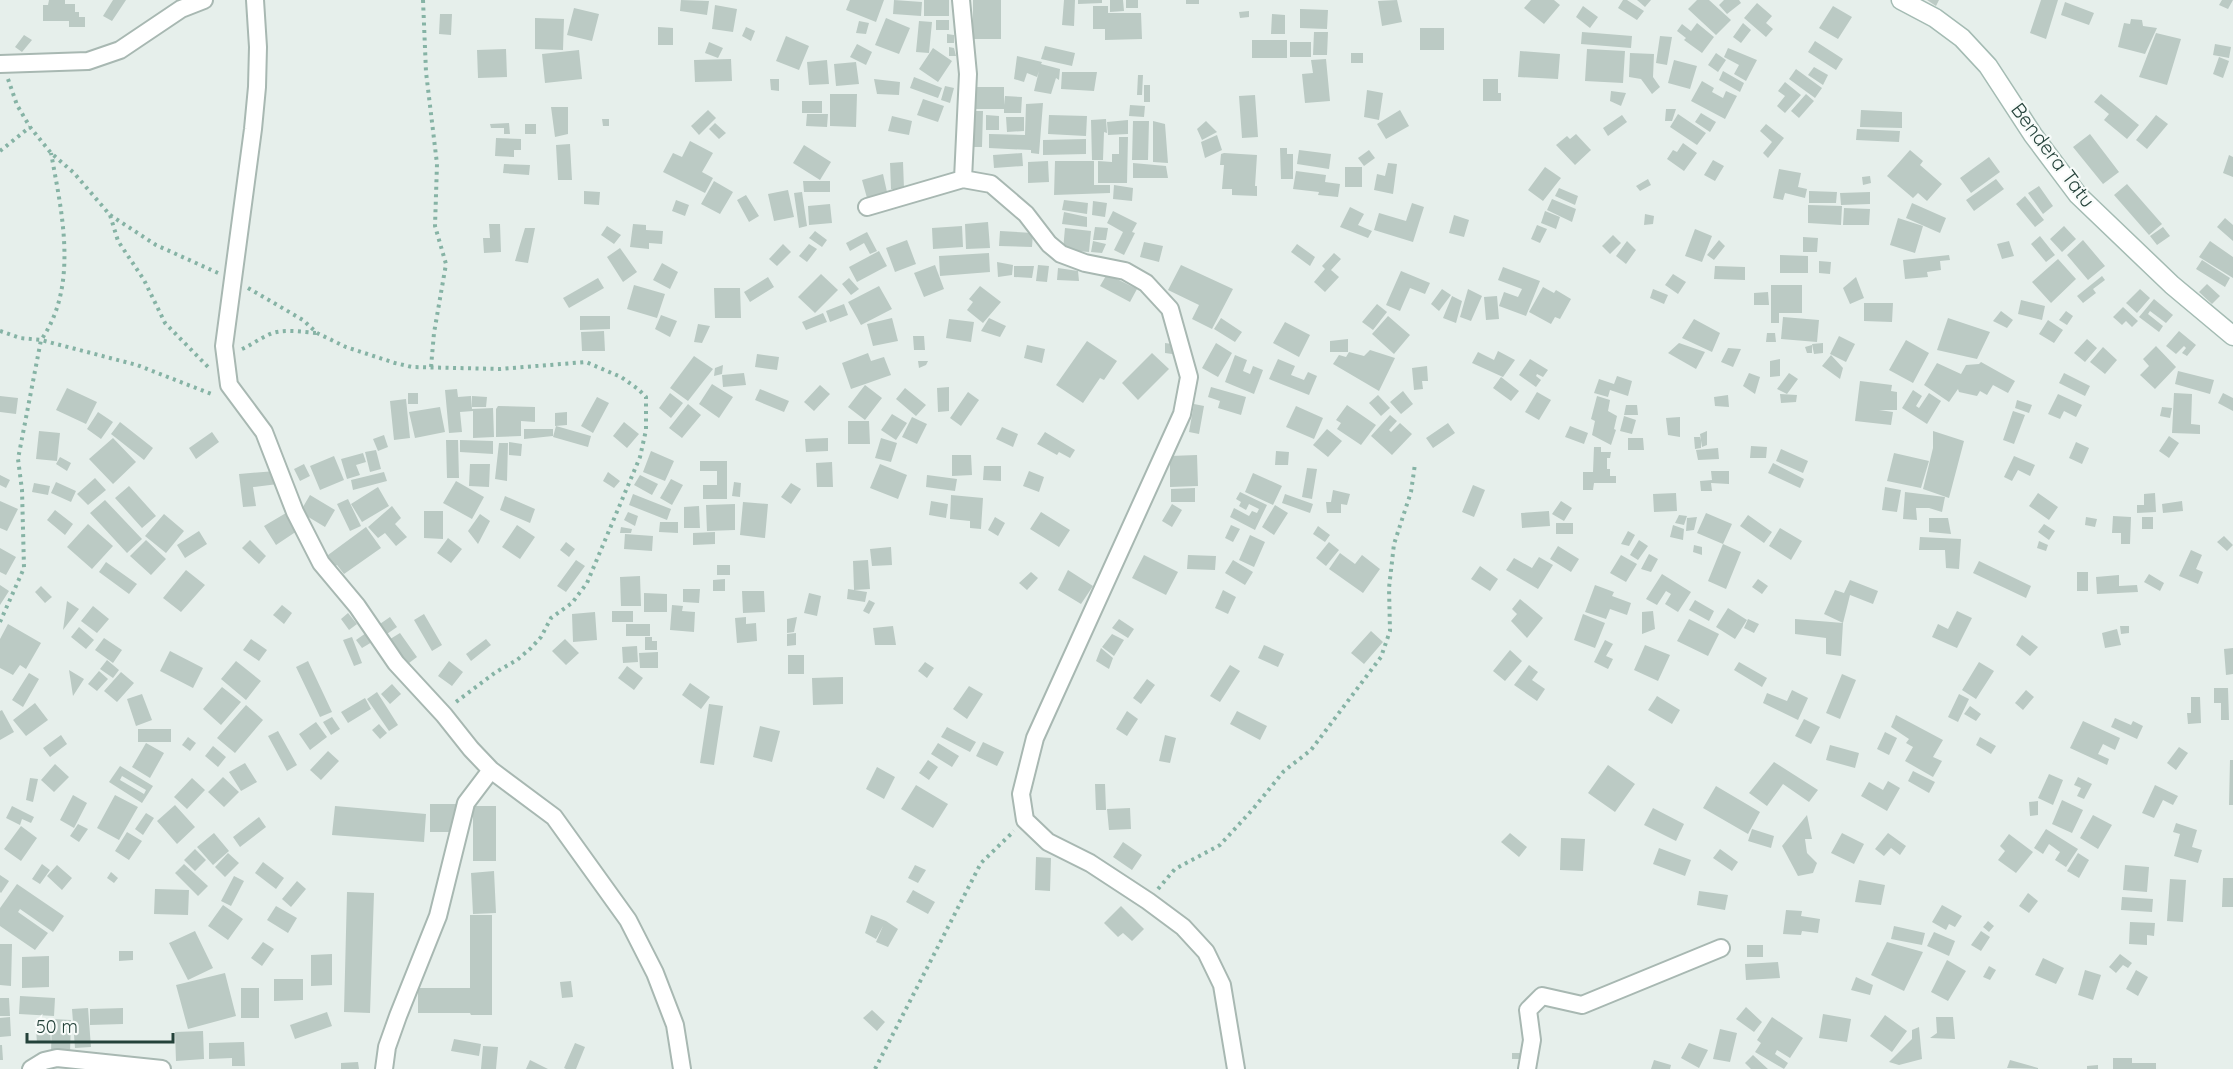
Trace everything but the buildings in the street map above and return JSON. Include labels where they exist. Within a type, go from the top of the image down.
[{"type":"main road","name":"Bendera Tatu","points":[[1901,0],[1935,18],[1962,38],[1988,66],[2033,135],[2078,195],[2172,285],[2233,336]]},
{"type":"street","points":[[3,65],[88,61],[120,50],[182,9],[204,0]]},
{"type":"street","points":[[255,0],[258,47],[257,87],[224,346],[223,391],[264,432],[295,512],[321,563],[357,606],[396,663],[491,770],[554,817],[628,920],[655,973],[675,1025],[682,1069]]},
{"type":"street","points":[[961,0],[968,75],[963,179]]},
{"type":"street","points":[[867,207],[963,179],[991,184],[1026,213],[1049,244],[1061,254],[1086,263],[1125,271],[1146,283],[1170,309],[1189,377],[1182,414],[1035,738],[1021,794],[1025,820],[1048,842],[1090,863],[1148,901],[1183,927],[1206,952],[1222,985],[1236,1069]]},
{"type":"street","points":[[384,1069],[387,1047],[438,916],[466,803],[491,770]]},
{"type":"street","points":[[1527,1069],[1532,1040],[1528,1010],[1542,996],[1582,1005],[1720,948]]},
{"type":"street","points":[[31,1069],[44,1061],[57,1058],[162,1069]]},
{"type":"path","points":[[423,0],[426,72],[437,164],[434,197],[435,226],[446,264],[434,333],[431,368]]},
{"type":"path","points":[[3,65],[17,105],[30,127],[51,153],[74,173],[110,215],[156,244],[232,280],[303,320],[317,333],[346,347],[412,367],[500,369],[586,362],[621,377],[646,398],[646,430],[640,457],[587,583],[572,603],[551,618],[541,637],[531,648],[469,692],[444,715]]},
{"type":"path","points":[[0,151],[30,127]]},
{"type":"path","points":[[0,622],[24,568],[22,490],[18,459],[41,340],[50,325],[60,296],[65,264],[61,206],[51,153]]},
{"type":"path","points":[[110,215],[118,241],[144,280],[165,323],[208,368],[223,391]]},
{"type":"path","points":[[0,331],[20,338],[41,340],[137,365],[223,391]]},
{"type":"path","points":[[224,346],[239,350],[255,344],[269,334],[290,331],[317,333]]},
{"type":"path","points":[[1148,901],[1175,869],[1220,845],[1284,771],[1311,750],[1381,657],[1390,631],[1389,588],[1394,544],[1411,492],[1415,464]]},
{"type":"path","points":[[875,1069],[981,863],[1025,820]]}]
